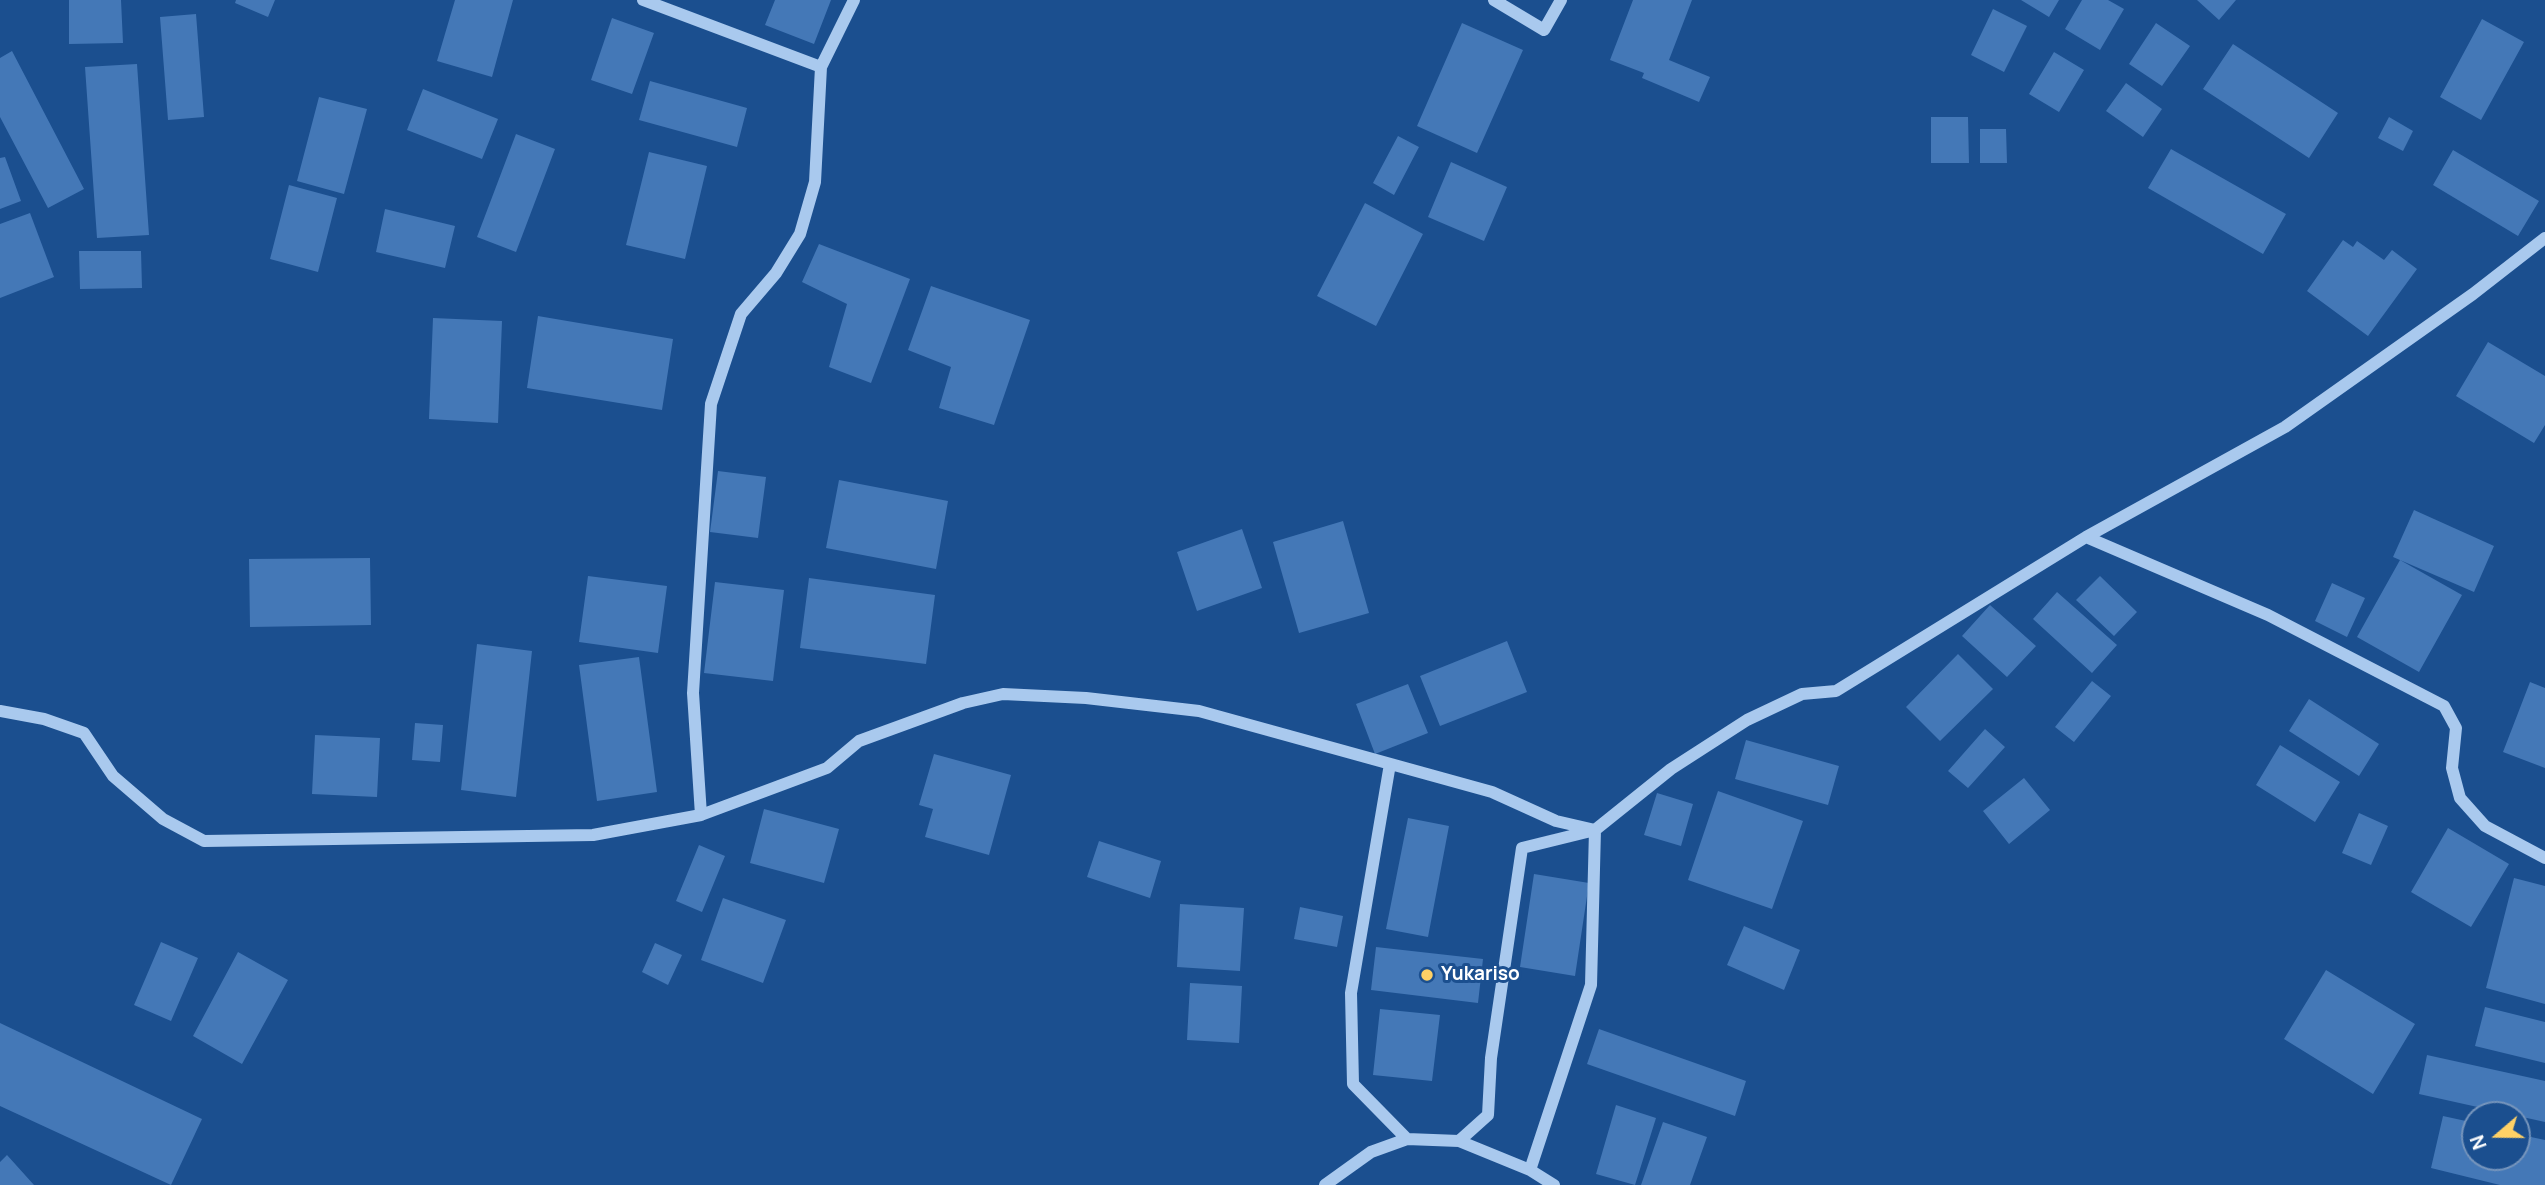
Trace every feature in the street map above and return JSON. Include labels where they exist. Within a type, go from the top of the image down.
[{"type":"street","points":[[643,0],[821,66]]},
{"type":"street","points":[[701,815],[693,693],[711,404],[741,314],[776,273],[800,233],[815,182],[821,66],[853,0]]},
{"type":"street","points":[[1494,0],[1544,30],[1561,0]]},
{"type":"street","points":[[1459,1141],[1488,1115],[1491,1058],[1522,848],[1595,830],[1671,769],[1746,720],[1802,694],[1836,691],[2086,537],[2284,427],[2473,294],[2545,238]]},
{"type":"street","points":[[2086,537],[2268,615],[2444,706],[2456,728],[2452,768],[2460,798],[2485,826],[2545,858]]},
{"type":"street","points":[[0,711],[44,719],[84,733],[114,776],[163,819],[204,841],[593,835],[701,815],[827,768],[859,741],[963,703],[1003,694],[1086,698],[1199,711],[1492,792],[1556,821],[1595,830]]},
{"type":"street","points":[[1390,764],[1351,993],[1353,1084],[1407,1139]]},
{"type":"street","points":[[1530,1170],[1591,985],[1595,830]]},
{"type":"street","points":[[1325,1185],[1371,1152],[1407,1139],[1459,1141],[1530,1170],[1555,1185]]},
{"type":"building","points":[[69,0],[121,0],[123,43],[69,44]]},
{"type":"building","points":[[236,0],[275,0],[268,17],[235,3]]},
{"type":"building","points":[[455,0],[513,0],[492,77],[437,61]]},
{"type":"building","points":[[775,0],[831,0],[814,44],[765,25]]},
{"type":"building","points":[[1633,0],[1692,0],[1669,60],[1710,77],[1699,102],[1642,78],[1644,73],[1610,60]]},
{"type":"building","points":[[2021,0],[2059,0],[2049,17]]},
{"type":"building","points":[[2082,0],[2108,0],[2124,9],[2100,50],[2065,29]]},
{"type":"building","points":[[2197,0],[2236,0],[2219,20]]},
{"type":"building","points":[[1993,9],[2027,26],[2004,72],[1971,55]]},
{"type":"building","points":[[196,14],[204,117],[168,120],[160,17]]},
{"type":"building","points":[[612,18],[654,33],[632,94],[591,80]]},
{"type":"building","points":[[2482,19],[2524,42],[2481,120],[2440,97]]},
{"type":"building","points":[[1462,23],[1523,50],[1477,153],[1417,126]]},
{"type":"building","points":[[2156,23],[2190,46],[2162,86],[2129,64]]},
{"type":"building","points":[[2233,44],[2338,113],[2309,158],[2203,89]]},
{"type":"building","points":[[12,51],[84,189],[48,208],[0,117],[0,58]]},
{"type":"building","points":[[2054,52],[2084,70],[2059,112],[2029,94]]},
{"type":"building","points":[[137,64],[149,235],[97,238],[85,67]]},
{"type":"building","points":[[650,81],[747,108],[737,147],[639,120]]},
{"type":"building","points":[[2126,83],[2162,109],[2143,137],[2106,111]]},
{"type":"building","points":[[423,89],[498,119],[482,159],[407,130]]},
{"type":"building","points":[[319,97],[367,109],[344,194],[297,181]]},
{"type":"building","points":[[1931,117],[1968,117],[1969,163],[1931,163]]},
{"type":"building","points":[[2389,117],[2413,131],[2403,151],[2378,138]]},
{"type":"building","points":[[1980,129],[2006,129],[2007,163],[1980,163]]},
{"type":"building","points":[[516,134],[555,149],[516,252],[477,237]]},
{"type":"building","points":[[1398,136],[1419,147],[1394,195],[1373,183]]},
{"type":"building","points":[[2171,149],[2286,214],[2263,254],[2148,188]]},
{"type":"building","points":[[2453,150],[2539,201],[2518,236],[2433,185]]},
{"type":"building","points":[[649,152],[707,166],[685,259],[626,245]]},
{"type":"building","points":[[5,157],[21,201],[0,209],[0,158]]},
{"type":"building","points":[[1451,162],[1507,187],[1484,241],[1428,217]]},
{"type":"building","points":[[289,185],[337,198],[318,272],[270,259]]},
{"type":"building","points":[[1365,203],[1423,234],[1376,326],[1317,296]]},
{"type":"building","points":[[385,209],[455,226],[445,268],[376,252]]},
{"type":"building","points":[[30,213],[54,277],[0,298],[0,224]]},
{"type":"building","points":[[2343,240],[2353,247],[2357,241],[2384,260],[2392,250],[2417,269],[2368,336],[2307,291]]},
{"type":"building","points":[[819,244],[910,279],[871,383],[829,367],[847,304],[802,282]]},
{"type":"building","points":[[79,251],[141,251],[142,288],[80,289]]},
{"type":"building","points":[[931,286],[1030,320],[994,425],[939,408],[951,367],[908,350]]},
{"type":"building","points":[[538,316],[673,339],[662,410],[527,388]]},
{"type":"building","points":[[433,318],[502,321],[498,423],[429,419]]},
{"type":"building","points":[[2488,342],[2545,376],[2545,425],[2534,443],[2456,396]]},
{"type":"building","points":[[718,471],[766,477],[758,538],[710,532]]},
{"type":"building","points":[[839,480],[948,501],[936,569],[826,548]]},
{"type":"building","points":[[2414,510],[2494,546],[2474,592],[2393,557]]},
{"type":"building","points":[[1343,521],[1369,613],[1299,633],[1273,542]]},
{"type":"building","points":[[1242,529],[1262,588],[1197,611],[1177,552]]},
{"type":"building","points":[[370,558],[371,625],[250,627],[249,559]]},
{"type":"building","points":[[2400,560],[2462,595],[2419,672],[2357,637]]},
{"type":"building","points":[[588,576],[667,586],[658,653],[579,642]]},
{"type":"building","points":[[2100,576],[2137,612],[2114,636],[2076,600]]},
{"type":"building","points":[[809,578],[935,595],[926,664],[800,648]]},
{"type":"building","points":[[715,582],[784,590],[773,681],[704,673]]},
{"type":"building","points":[[2332,583],[2365,598],[2347,637],[2315,621]]},
{"type":"building","points":[[2057,592],[2117,645],[2092,673],[2033,619]]},
{"type":"building","points":[[1990,605],[2036,646],[2007,677],[1962,636]]},
{"type":"building","points":[[1507,641],[1527,692],[1440,726],[1420,676]]},
{"type":"building","points":[[477,644],[532,651],[516,797],[461,790]]},
{"type":"building","points":[[1958,654],[1993,689],[1940,741],[1906,707]]},
{"type":"building","points":[[639,657],[657,792],[597,801],[579,665]]},
{"type":"building","points":[[2092,681],[2111,696],[2074,742],[2055,727]]},
{"type":"building","points":[[2530,682],[2545,688],[2545,768],[2503,752]]},
{"type":"building","points":[[1408,684],[1428,733],[1375,754],[1356,704]]},
{"type":"building","points":[[2309,699],[2379,744],[2359,776],[2289,731]]},
{"type":"building","points":[[415,723],[443,725],[440,762],[412,760]]},
{"type":"building","points":[[1985,729],[2005,747],[1968,788],[1948,771]]},
{"type":"building","points":[[315,735],[380,738],[377,797],[312,794]]},
{"type":"building","points":[[1746,740],[1839,766],[1828,805],[1735,779]]},
{"type":"building","points":[[2280,745],[2340,782],[2315,822],[2256,785]]},
{"type":"building","points":[[934,754],[1011,775],[989,855],[925,837],[933,809],[919,805]]},
{"type":"building","points":[[2024,778],[2050,810],[2009,844],[1983,811]]},
{"type":"building","points":[[1718,791],[1803,821],[1772,909],[1688,880]]},
{"type":"building","points":[[1657,793],[1693,804],[1681,846],[1644,835]]},
{"type":"building","points":[[764,809],[839,829],[824,883],[750,863]]},
{"type":"building","points":[[2359,813],[2388,826],[2371,865],[2342,853]]},
{"type":"building","points":[[1408,818],[1449,826],[1428,937],[1386,929]]},
{"type":"building","points":[[2448,828],[2509,864],[2471,927],[2411,892]]},
{"type":"building","points":[[1099,841],[1161,861],[1150,898],[1087,877]]},
{"type":"building","points":[[699,845],[725,856],[702,912],[676,901]]},
{"type":"building","points":[[1534,874],[1589,883],[1575,976],[1520,967]]},
{"type":"building","points":[[2514,878],[2545,886],[2545,1004],[2486,988]]},
{"type":"building","points":[[723,898],[786,920],[763,983],[701,960]]},
{"type":"building","points":[[1180,904],[1244,908],[1240,971],[1177,967]]},
{"type":"building","points":[[1300,907],[1343,916],[1337,947],[1294,939]]},
{"type":"building","points":[[1744,926],[1800,950],[1784,990],[1727,965]]},
{"type":"building","points":[[161,942],[198,958],[171,1021],[134,1005]]},
{"type":"building","points":[[655,943],[682,955],[668,985],[642,972]]},
{"type":"building","name":"Yukariso","points":[[1376,947],[1483,959],[1478,1003],[1371,990]]},
{"type":"building","points":[[238,952],[288,980],[242,1064],[193,1036]]},
{"type":"building","points":[[2326,970],[2415,1024],[2373,1094],[2284,1039]]},
{"type":"building","points":[[1190,983],[1242,986],[1239,1043],[1187,1040]]},
{"type":"building","points":[[2485,1007],[2545,1022],[2545,1063],[2475,1046]]},
{"type":"building","points":[[1380,1009],[1440,1015],[1432,1081],[1373,1075]]},
{"type":"building","points":[[0,1023],[202,1119],[171,1185],[0,1106]]},
{"type":"building","points":[[1599,1029],[1746,1081],[1735,1116],[1587,1064]]},
{"type":"building","points":[[2427,1055],[2545,1081],[2545,1122],[2531,1119],[2531,1101],[2461,1101],[2461,1103],[2419,1094]]},
{"type":"building","points":[[1616,1105],[1656,1118],[1635,1185],[1596,1174]]},
{"type":"building","points":[[2443,1116],[2461,1120],[2461,1171],[2531,1171],[2531,1137],[2545,1140],[2545,1185],[2500,1185],[2431,1168]]},
{"type":"building","points":[[1663,1122],[1707,1137],[1690,1185],[1641,1185]]},
{"type":"building","points":[[7,1155],[34,1185],[0,1185],[0,1162]]},
{"type":"place","name":"Yukariso","points":[[1427,975]]}]
